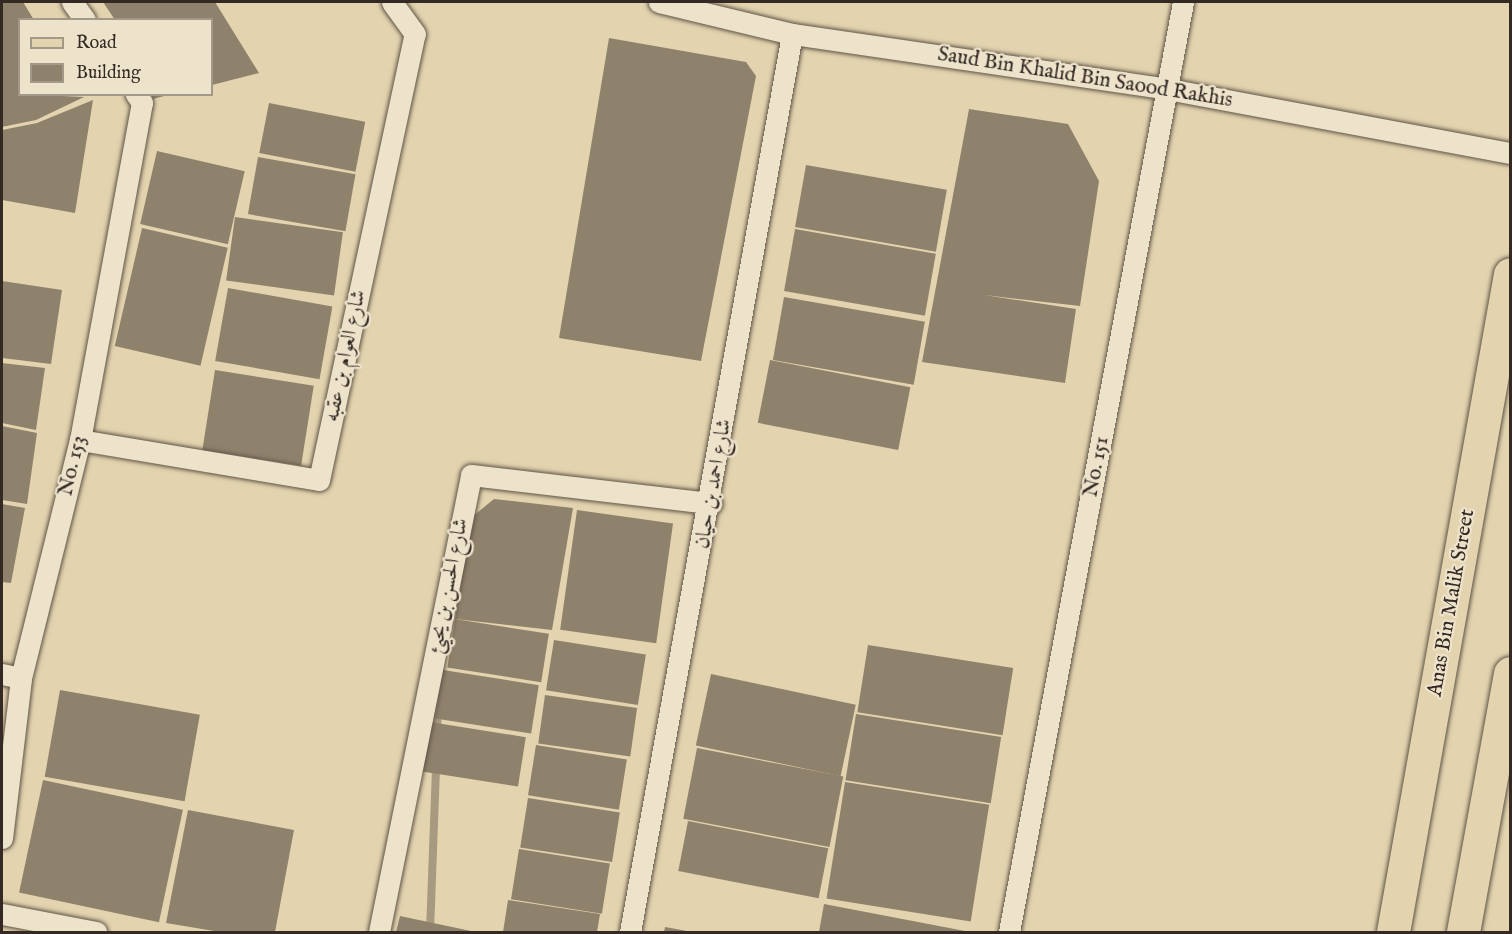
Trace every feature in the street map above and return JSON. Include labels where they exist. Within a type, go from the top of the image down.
[{"type":"main road","name":"Anas Bin Malik Street","points":[[1393,933],[1510,274]]},
{"type":"main road","points":[[1463,933],[1510,673]]},
{"type":"street","points":[[72,2],[84,18]]},
{"type":"street","name":"شارع العوام بن عقبه","points":[[80,440],[319,480],[415,34],[392,2]]},
{"type":"street","name":"Saud Bin Khalid Bin Saood Rakhis","points":[[659,2],[792,34],[1168,89],[1510,153]]},
{"type":"street","name":"No. 151","points":[[1009,933],[1183,2]]},
{"type":"street","name":"شارع احمد بن حيان","points":[[630,933],[711,503],[792,34]]},
{"type":"street","name":"No. 153","points":[[2,838],[11,676],[80,440],[142,103],[137,96]]},
{"type":"street","name":"شارع الحسن بن يحيئ","points":[[379,933],[471,475],[711,503]]},
{"type":"street","points":[[2,914],[96,933]]},
{"type":"building","points":[[2,2],[23,2],[33,18],[18,18],[18,96],[84,97],[36,120],[2,127]]},
{"type":"building","points":[[103,2],[215,2],[259,73],[213,85],[213,18],[114,18]]},
{"type":"building","points":[[609,38],[746,62],[756,76],[701,361],[559,338]]},
{"type":"building","points":[[93,100],[75,213],[2,200],[2,130],[37,123]]},
{"type":"building","points":[[269,103],[365,122],[355,172],[259,153]]},
{"type":"building","points":[[969,109],[1068,124],[1099,181],[1080,306],[984,295],[1076,309],[1065,383],[922,362]]},
{"type":"building","points":[[157,151],[245,171],[228,244],[140,224]]},
{"type":"building","points":[[258,157],[355,174],[345,231],[248,214]]},
{"type":"building","points":[[806,165],[947,190],[936,252],[795,227]]},
{"type":"building","points":[[235,217],[343,232],[334,296],[226,280]]},
{"type":"building","points":[[142,228],[228,248],[201,366],[115,346]]},
{"type":"building","points":[[795,229],[936,254],[925,316],[784,291]]},
{"type":"building","points":[[2,281],[62,290],[51,364],[2,358]]},
{"type":"building","points":[[228,288],[332,306],[320,379],[215,361]]},
{"type":"building","points":[[784,297],[925,322],[914,385],[773,360]]},
{"type":"building","points":[[770,360],[910,387],[898,450],[758,423]]},
{"type":"building","points":[[2,363],[45,368],[36,430],[2,423]]},
{"type":"building","points":[[215,370],[314,386],[301,466],[202,450]]},
{"type":"building","points":[[2,426],[37,433],[27,504],[2,500]]},
{"type":"building","points":[[494,499],[573,508],[552,630],[455,619],[472,517]]},
{"type":"building","points":[[2,504],[25,508],[11,583],[2,582]]},
{"type":"building","points":[[577,510],[673,523],[656,643],[560,630]]},
{"type":"building","points":[[455,619],[549,634],[541,682],[447,667]]},
{"type":"building","points":[[554,640],[646,655],[638,705],[546,690]]},
{"type":"building","points":[[868,645],[1013,668],[1003,735],[857,712]]},
{"type":"building","points":[[443,670],[539,685],[531,734],[435,718]]},
{"type":"building","points":[[711,674],[856,705],[841,776],[696,745]]},
{"type":"building","points":[[60,690],[200,715],[185,801],[45,777]]},
{"type":"building","points":[[545,695],[637,708],[630,756],[538,744]]},
{"type":"building","points":[[856,714],[1001,737],[991,803],[846,780]]},
{"type":"building","points":[[430,722],[526,737],[518,787],[422,771]]},
{"type":"building","points":[[536,745],[627,759],[619,810],[528,795]]},
{"type":"building","points":[[697,748],[843,776],[830,847],[683,819]]},
{"type":"building","points":[[43,780],[183,810],[159,922],[19,892]]},
{"type":"building","points":[[845,782],[989,805],[971,921],[827,899]]},
{"type":"building","points":[[528,798],[620,813],[612,862],[520,847]]},
{"type":"building","points":[[188,810],[294,830],[275,932],[220,932],[166,923]]},
{"type":"building","points":[[688,821],[828,848],[819,898],[678,871]]},
{"type":"building","points":[[519,849],[610,863],[602,914],[511,899]]},
{"type":"building","points":[[508,900],[600,914],[597,932],[503,932]]},
{"type":"building","points":[[824,904],[965,931],[965,932],[819,932]]},
{"type":"building","points":[[400,916],[471,931],[471,932],[396,932]]},
{"type":"building","points":[[665,927],[687,931],[687,932],[664,932]]},
{"type":"waterway","points":[[437,732],[439,678]]},
{"type":"waterway","points":[[430,932],[436,765]]}]
